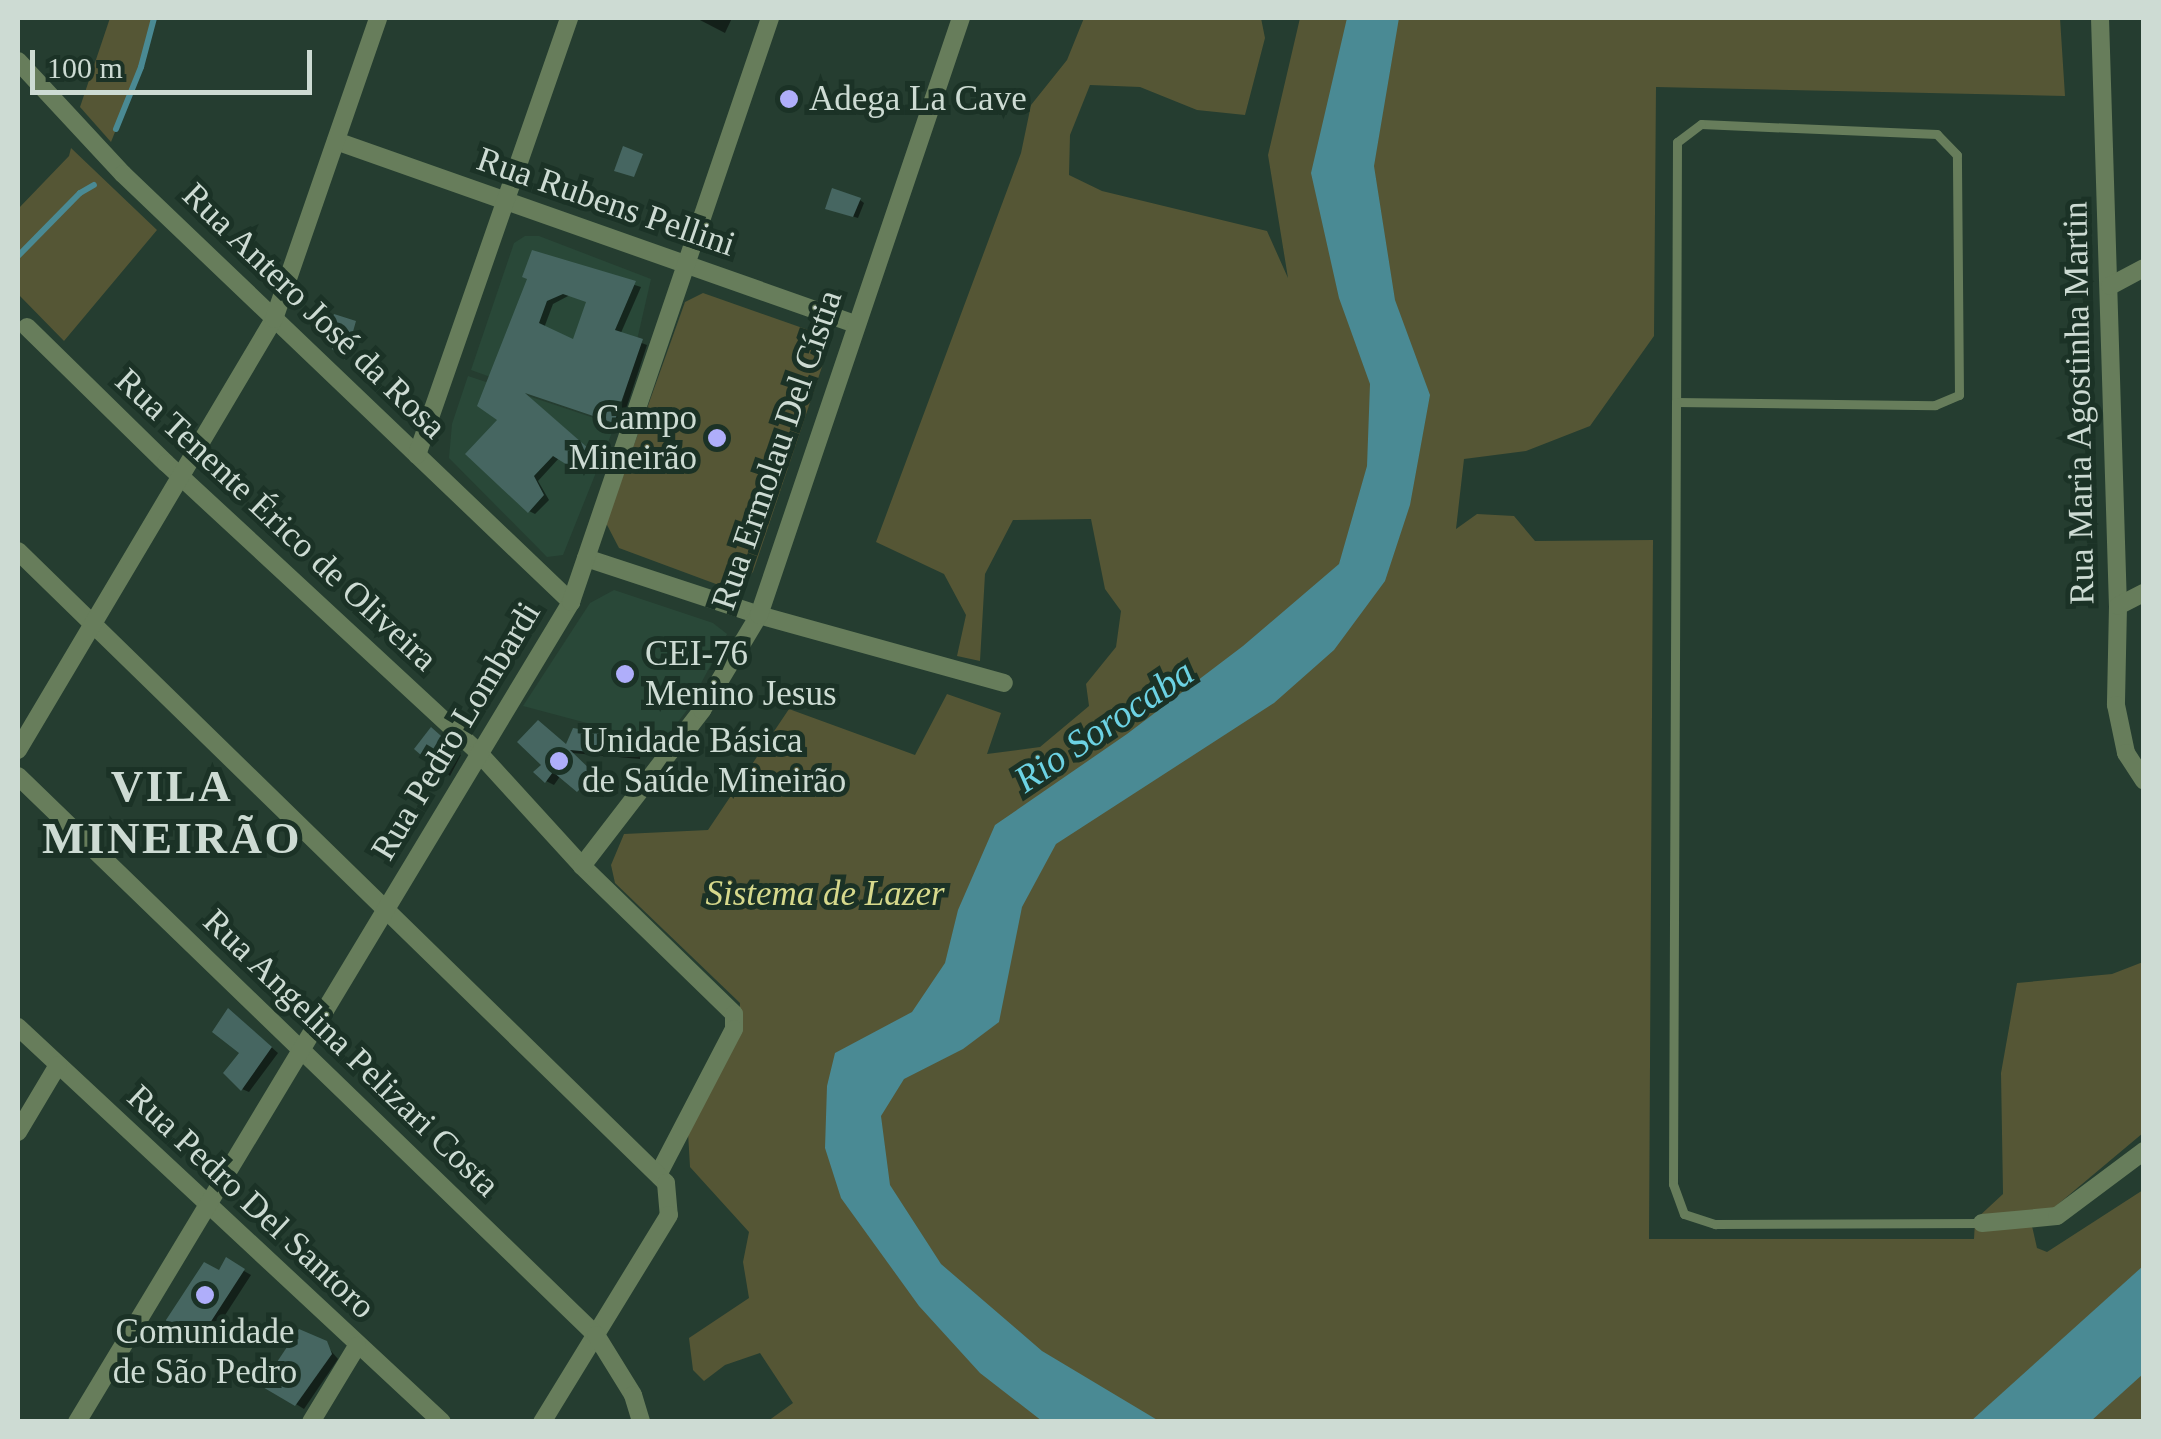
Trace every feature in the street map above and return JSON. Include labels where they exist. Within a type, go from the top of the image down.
[{"type":"street","points":[[18,750],[274,319],[378,18]]},
{"type":"street","points":[[417,455],[569,18]]},
{"type":"street","name":"Rua Pedro Lombardi","points":[[76,1422],[571,602],[770,18]]},
{"type":"street","name":"Rua Ermolau Del Cístia","points":[[582,866],[702,710],[759,615],[962,18]]},
{"type":"street","name":"Rua Maria Agostinha Martin","points":[[2100,18],[2118,606],[2116,706],[2126,753],[2144,781]]},
{"type":"street","name":"Rua Antero José da Rosa","points":[[18,60],[123,174],[571,602]]},
{"type":"street","name":"Rua Rubens Pellini","points":[[336,141],[855,324]]},
{"type":"street","points":[[2110,286],[2144,268]]},
{"type":"street","name":"Rua Tenente Érico de Oliveira","points":[[27,327],[478,752],[582,866],[734,1014],[734,1029],[659,1173]]},
{"type":"street","points":[[18,551],[666,1182],[668,1215],[542,1422]]},
{"type":"street","points":[[586,558],[759,615],[1004,683]]},
{"type":"street","points":[[2118,606],[2144,593]]},
{"type":"street","name":"Rua Angelina Pelizari Costa","points":[[18,776],[596,1335],[633,1395],[641,1422]]},
{"type":"street","name":"Rua Pedro Del Santoro","points":[[18,1027],[442,1422]]},
{"type":"street","points":[[18,1132],[58,1065]]},
{"type":"street","points":[[1982,1223],[2057,1216],[2144,1151]]},
{"type":"street","points":[[311,1422],[357,1346]]},
{"type":"lane","points":[[1676,402],[1936,405],[1959,395],[1956,155],[1936,134],[1700,124],[1678,142],[1676,402],[1674,1184],[1684,1214],[1714,1224],[1982,1223]]},
{"type":"shaded area","points":[[525,236],[539,236],[651,279],[618,423],[471,370],[514,243]]},
{"type":"shaded area","points":[[468,376],[615,425],[563,555],[547,557],[449,458],[452,424]]},
{"type":"shaded area","name":"CEI-76 Menino Jesus","points":[[614,590],[713,623],[727,634],[687,710],[662,743],[523,706],[590,603]]},
{"type":"green space","points":[[110,18],[154,18],[141,67],[111,142],[80,107]]},
{"type":"green space","name":"Sistema de Lazer","points":[[1084,18],[1261,18],[1265,38],[1245,115],[1197,110],[1140,87],[1090,85],[1070,135],[1069,175],[1102,191],[1267,231],[1288,278],[1268,155],[1300,18],[2060,18],[2065,96],[1656,87],[1654,336],[1590,426],[1526,451],[1464,459],[1456,529],[1477,514],[1514,516],[1535,541],[1653,540],[1649,1239],[1974,1239],[1975,1220],[2003,1194],[2001,1073],[2017,983],[2112,974],[2143,962],[2143,1133],[2032,1226],[2037,1248],[2047,1252],[2143,1190],[2143,1421],[768,1421],[793,1403],[760,1353],[725,1365],[704,1381],[693,1370],[689,1338],[749,1298],[743,1262],[749,1232],[690,1167],[688,1132],[739,1027],[740,1003],[615,883],[611,865],[624,834],[708,830],[789,709],[915,755],[947,694],[1001,713],[987,754],[1040,747],[1089,706],[1086,684],[1116,647],[1121,611],[1105,589],[1091,519],[1013,520],[985,574],[980,661],[957,656],[966,615],[944,574],[876,542],[1021,153],[1031,105],[1067,60]]},
{"type":"green space","points":[[71,148],[157,230],[64,341],[18,294],[18,209],[69,156]]},
{"type":"green space","name":"Campo Mineirão","points":[[703,293],[814,332],[827,352],[753,572],[737,586],[724,587],[619,548],[606,523],[685,302]]},
{"type":"water","name":"Rio Sorocaba","points":[[1347,18],[1399,18],[1374,166],[1395,300],[1430,395],[1410,505],[1385,581],[1334,650],[1274,703],[1056,844],[1022,907],[999,1022],[963,1049],[904,1079],[881,1116],[890,1185],[941,1264],[1042,1351],[1159,1421],[1042,1421],[980,1373],[919,1306],[841,1198],[825,1148],[827,1086],[835,1053],[912,1012],[945,963],[958,910],[995,825],[1127,734],[1243,646],[1339,564],[1367,466],[1370,384],[1339,298],[1311,173]]},
{"type":"water","points":[[2143,1266],[2143,1374],[2091,1421],[1971,1421]]},
{"type":"building","points":[[623,146],[643,154],[634,177],[614,171]]},
{"type":"building","points":[[832,188],[861,198],[853,217],[825,209]]},
{"type":"building","points":[[532,250],[636,281],[615,330],[643,339],[614,423],[525,393],[589,449],[572,468],[553,456],[534,476],[544,495],[528,513],[465,454],[497,420],[477,406],[527,279],[522,277]],"holes":[[[563,294],[586,302],[573,339],[539,323],[547,301]]]},
{"type":"building","points":[[334,314],[356,321],[345,360],[332,349],[336,336],[328,329]]},
{"type":"building","name":"Unidade Básica de Saúde Mineirão","points":[[538,720],[566,744],[573,728],[634,738],[632,756],[570,750],[595,774],[577,792],[553,772],[545,783],[533,772],[541,765],[517,742]]},
{"type":"building","points":[[431,727],[458,751],[444,775],[414,749]]},
{"type":"building","points":[[228,1008],[272,1047],[241,1091],[223,1073],[239,1053],[212,1032]]},
{"type":"building","name":"Comunidade de São Pedro","points":[[226,1257],[245,1269],[199,1340],[189,1337],[183,1345],[165,1334],[169,1327],[166,1320],[204,1262],[219,1270]]},
{"type":"building","points":[[299,1329],[327,1341],[332,1354],[295,1406],[261,1386]]},
{"type":"waterway","points":[[116,129],[141,67],[154,18]]},
{"type":"waterway","points":[[18,256],[80,193],[94,185]]},
{"type":"place","name":"Adega La Cave","points":[[789,99]]},
{"type":"place","name":"Campo Mineirão","points":[[717,438]]},
{"type":"place","name":"CEI-76 Menino Jesus","points":[[625,674]]},
{"type":"place","name":"Unidade Básica de Saúde Mineirão","points":[[559,761]]},
{"type":"place","name":"Comunidade de São Pedro","points":[[205,1295]]},
{"type":"district","name":"VILA MINEIRÃO","points":[[172,813]]}]
